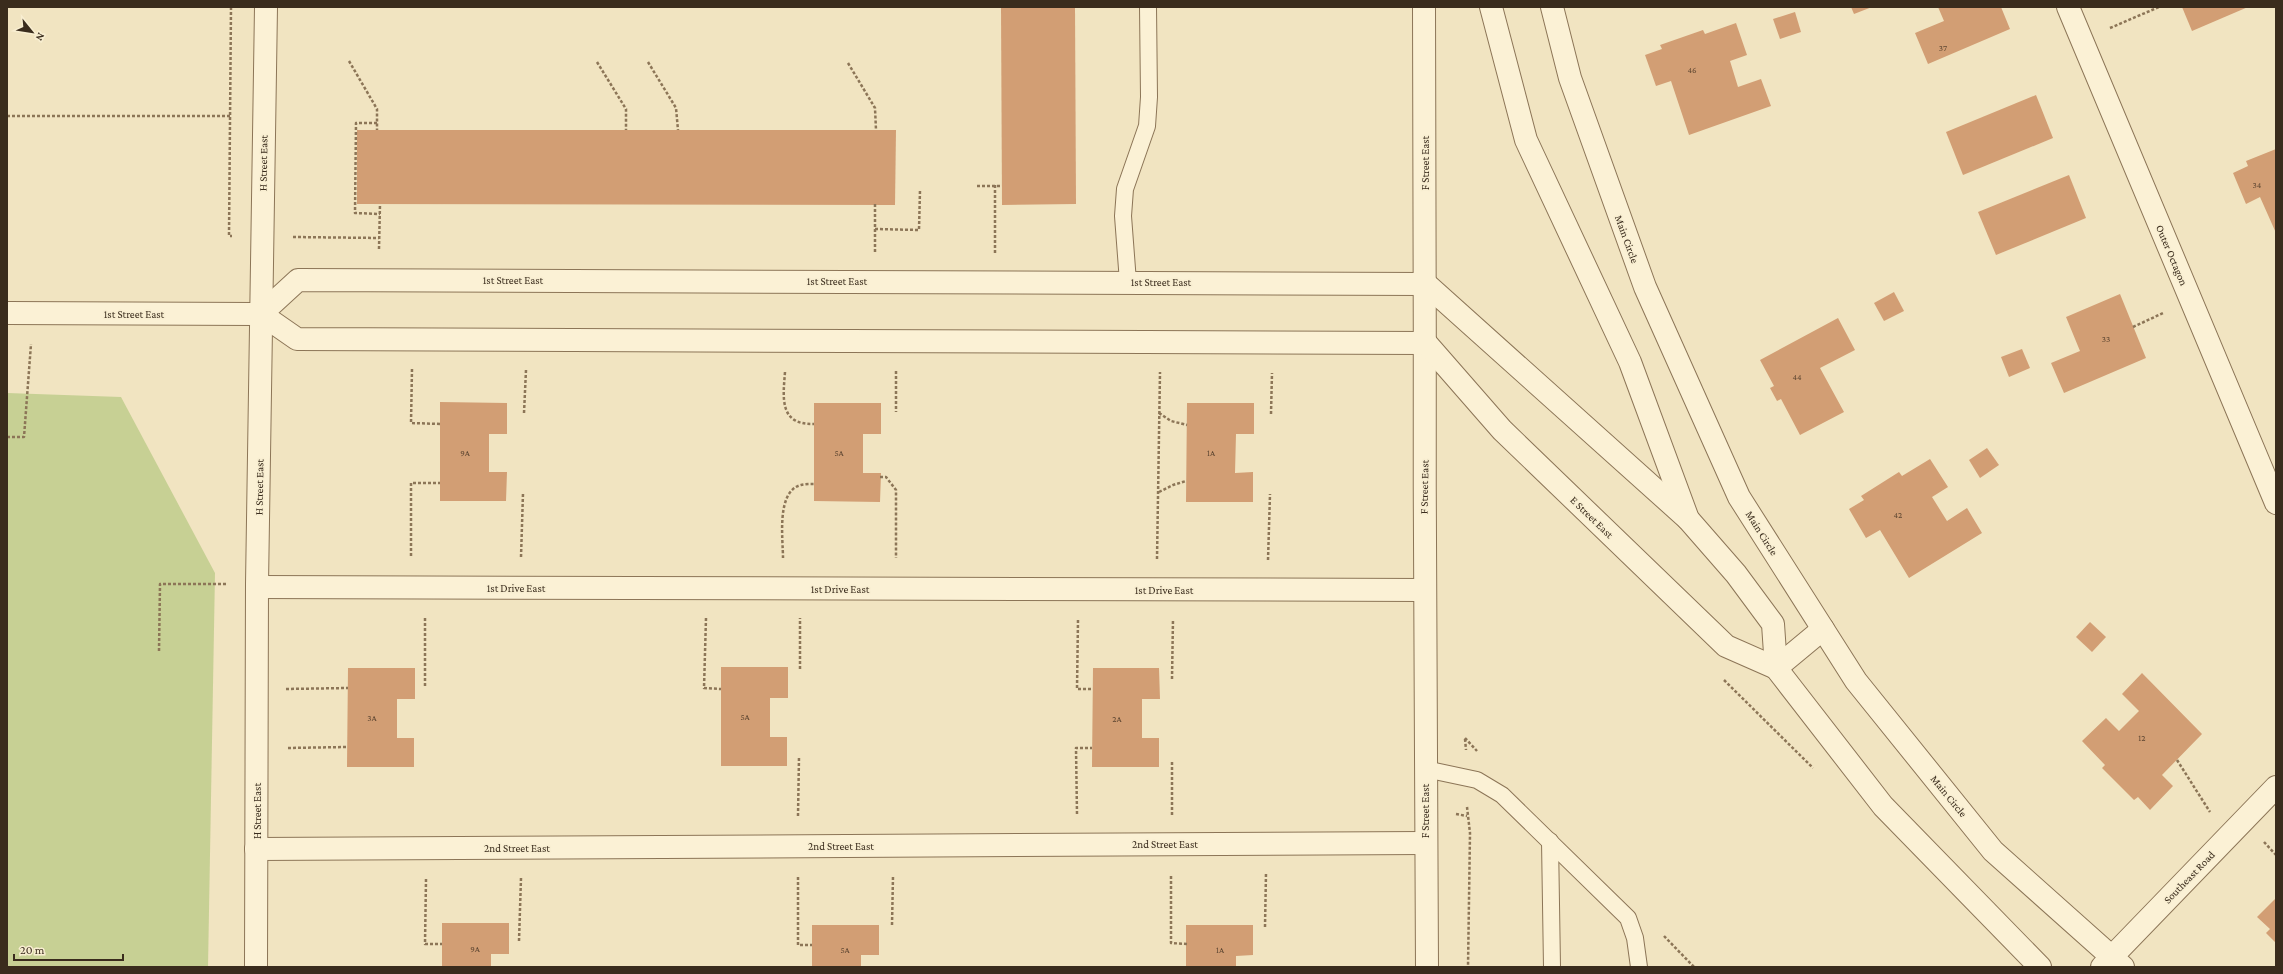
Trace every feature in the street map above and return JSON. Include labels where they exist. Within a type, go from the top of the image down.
[{"type":"street","name":"H Street East","points":[[256,967],[258,586],[266,7]]},
{"type":"street","name":"F Street East","points":[[1424,7],[1426,284],[1424,590],[1427,967]]},
{"type":"street","points":[[1491,7],[1526,140],[1630,362],[1688,519]]},
{"type":"street","name":"Main Circle","points":[[1552,7],[1570,78],[1645,287],[1739,497],[1856,681],[1993,851],[2112,964]]},
{"type":"street","name":"Outer Octagon","points":[[2068,7],[2276,503]]},
{"type":"street","name":"1st Street East","points":[[7,313],[261,314],[298,280],[1426,284]]},
{"type":"street","points":[[1426,284],[1688,519],[1736,574],[1773,624],[1776,668],[1883,806],[2040,967]]},
{"type":"street","points":[[261,314],[297,339],[1426,343]]},
{"type":"street","name":"E Street East","points":[[1426,343],[1502,430],[1726,646],[1776,668]]},
{"type":"street","name":"1st Drive East","points":[[258,586],[707,589],[1424,590]]},
{"type":"street","points":[[1776,668],[1823,630]]},
{"type":"street","name":"Southeast Road","points":[[2112,964],[2226,839],[2276,787]]},
{"type":"street","name":"2nd Street East","points":[[256,849],[1425,843]]},
{"type":"lane","points":[[1128,282],[1123,216],[1125,189],[1147,126],[1149,97],[1148,7]]},
{"type":"lane","points":[[1425,769],[1476,780],[1502,795],[1628,918],[1635,938],[1639,967]]},
{"type":"lane","points":[[1550,841],[1552,967]]},
{"type":"path","points":[[231,7],[229,236],[379,238]]},
{"type":"path","points":[[2082,40],[2159,7]]},
{"type":"path","points":[[349,61],[377,109],[377,130]]},
{"type":"path","points":[[597,62],[626,109],[626,130]]},
{"type":"path","points":[[648,62],[676,108],[678,130]]},
{"type":"path","points":[[848,63],[875,108],[876,130]]},
{"type":"path","points":[[7,116],[230,116]]},
{"type":"path","points":[[377,123],[356,123],[355,213],[380,214]]},
{"type":"path","points":[[995,185],[995,282]]},
{"type":"path","points":[[977,186],[1002,186]]},
{"type":"path","points":[[875,229],[919,230],[920,190]]},
{"type":"path","points":[[378,280],[380,204]]},
{"type":"path","points":[[875,204],[875,281]]},
{"type":"path","points":[[413,340],[411,422],[440,424]]},
{"type":"path","points":[[524,413],[528,340]]},
{"type":"path","points":[[786,341],[783,402],[790,417],[802,425],[814,424]]},
{"type":"path","points":[[896,341],[896,412]]},
{"type":"path","points":[[1160,342],[1158,493],[1172,679]]},
{"type":"path","points":[[1271,414],[1273,343]]},
{"type":"path","points":[[7,437],[24,437],[31,344]]},
{"type":"path","points":[[1159,413],[1171,421],[1187,425]]},
{"type":"path","points":[[880,477],[886,477],[896,490],[896,589]]},
{"type":"path","points":[[1158,493],[1173,485],[1186,482]]},
{"type":"path","points":[[425,688],[411,483],[440,483]]},
{"type":"path","points":[[800,669],[783,512],[788,495],[800,485],[814,484]]},
{"type":"path","points":[[520,588],[523,493]]},
{"type":"path","points":[[1267,590],[1270,494]]},
{"type":"path","points":[[159,651],[160,584],[258,586]]},
{"type":"path","points":[[707,589],[704,688],[721,688]]},
{"type":"path","points":[[1078,590],[1077,689],[1093,689]]},
{"type":"path","points":[[257,690],[348,688]]},
{"type":"path","points":[[1465,738],[1467,816],[1470,833],[1468,967]]},
{"type":"path","points":[[257,749],[347,747]]},
{"type":"path","points":[[1077,845],[1076,748],[1092,748]]},
{"type":"path","points":[[799,757],[798,946],[812,945]]},
{"type":"path","points":[[1172,760],[1171,943],[1187,944]]},
{"type":"path","points":[[2177,760],[2226,839]]},
{"type":"path","points":[[1265,927],[1266,844]]},
{"type":"path","points":[[892,925],[893,846]]},
{"type":"path","points":[[426,848],[425,944],[442,944]]},
{"type":"path","points":[[519,942],[522,848]]},
{"type":"green space","points":[[7,393],[121,397],[215,573],[208,967],[7,967]]},
{"type":"building","points":[[1001,7],[1075,7],[1076,204],[1002,205]]},
{"type":"building","points":[[1851,7],[1872,7],[1854,14]]},
{"type":"building","points":[[1938,7],[2001,7],[2010,29],[1928,64],[1915,33],[1944,21]]},
{"type":"building","points":[[2182,7],[2248,7],[2192,31]]},
{"type":"building","points":[[1795,12],[1801,32],[1780,39],[1773,19]]},
{"type":"building","points":[[1736,23],[1747,55],[1730,61],[1738,87],[1761,79],[1771,106],[1689,135],[1671,81],[1656,86],[1645,55],[1662,49],[1660,45],[1703,30],[1705,34]]},
{"type":"building","points":[[2036,95],[2053,138],[1963,175],[1946,132]]},
{"type":"building","points":[[357,130],[896,130],[895,205],[357,204]]},
{"type":"building","points":[[2276,149],[2276,233],[2260,197],[2246,204],[2233,173],[2248,166],[2246,161]]},
{"type":"building","points":[[2069,175],[2086,218],[1996,255],[1978,212]]},
{"type":"building","points":[[1894,292],[1904,311],[1884,321],[1874,303]]},
{"type":"building","points":[[2120,294],[2146,358],[2064,393],[2051,363],[2080,351],[2066,317]]},
{"type":"building","points":[[1838,318],[1855,350],[1820,368],[1844,412],[1800,435],[1781,399],[1777,401],[1770,388],[1774,386],[1760,360]]},
{"type":"building","points":[[2022,349],[2030,368],[2009,377],[2001,357]]},
{"type":"building","points":[[440,402],[507,403],[507,434],[489,434],[489,472],[507,472],[506,501],[440,501]]},
{"type":"building","points":[[814,403],[881,403],[881,434],[863,434],[863,473],[881,473],[880,502],[814,501]]},
{"type":"building","points":[[1187,403],[1254,403],[1254,434],[1236,434],[1235,473],[1253,472],[1253,502],[1186,502]]},
{"type":"building","points":[[1987,448],[1999,465],[1980,478],[1969,460]]},
{"type":"building","points":[[1930,459],[1948,487],[1932,497],[1947,521],[1967,508],[1982,533],[1909,578],[1880,530],[1866,538],[1849,509],[1864,500],[1861,496],[1899,472],[1902,476]]},
{"type":"building","points":[[2090,622],[2106,637],[2092,652],[2076,637]]},
{"type":"building","points":[[721,667],[788,667],[788,698],[770,698],[770,737],[787,737],[787,766],[721,766]]},
{"type":"building","points":[[348,668],[415,668],[415,699],[397,699],[397,738],[414,738],[414,767],[347,767]]},
{"type":"building","points":[[1093,668],[1159,668],[1160,699],[1142,699],[1142,738],[1159,738],[1159,767],[1092,767]]},
{"type":"building","points":[[2142,673],[2202,734],[2162,775],[2173,786],[2150,810],[2138,797],[2134,800],[2102,768],[2105,765],[2082,741],[2106,718],[2119,731],[2139,711],[2122,694]]},
{"type":"building","points":[[2276,898],[2276,943],[2266,933],[2270,929],[2257,917]]},
{"type":"building","points":[[442,923],[509,923],[509,954],[491,954],[491,967],[442,967]]},
{"type":"building","points":[[812,925],[879,925],[879,955],[861,955],[861,967],[812,967]]},
{"type":"building","points":[[1186,925],[1253,925],[1253,955],[1236,956],[1236,967],[1186,967]]}]
